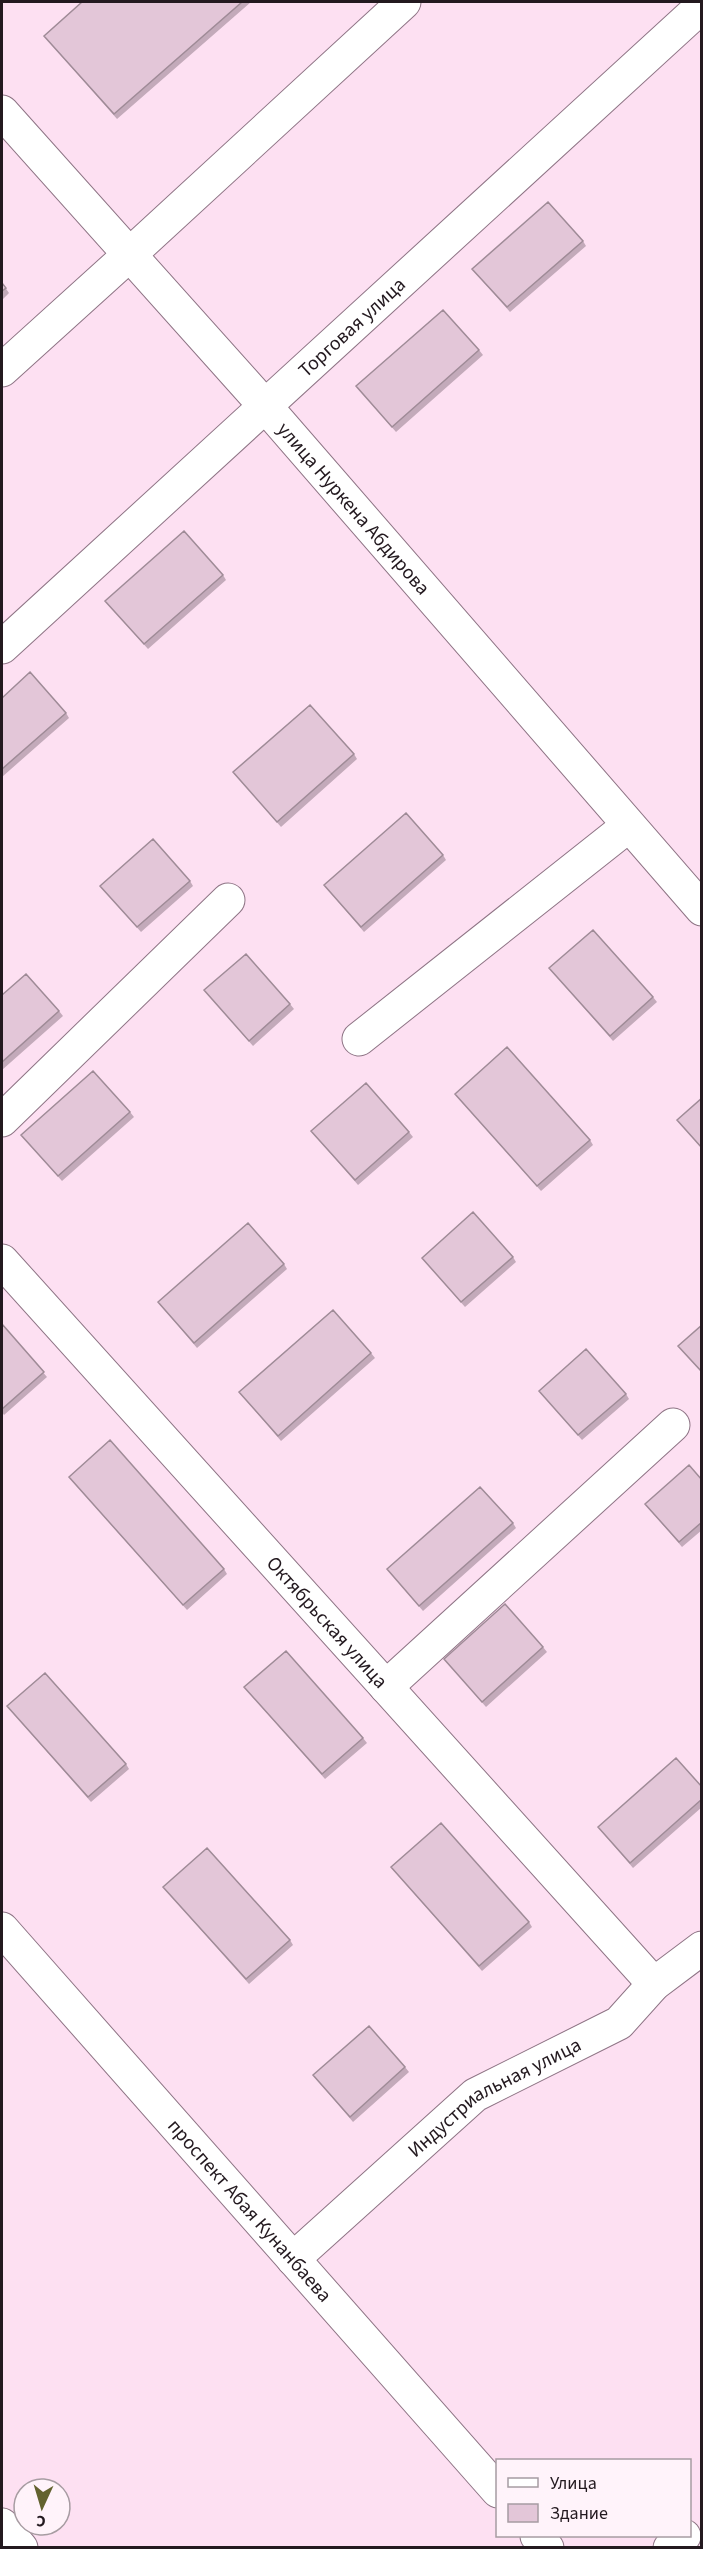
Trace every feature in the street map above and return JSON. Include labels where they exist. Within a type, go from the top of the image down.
[{"type":"street","points":[[2,370],[404,2]]},
{"type":"street","name":"Торговая улица","points":[[2,647],[702,6]]},
{"type":"street","name":"улица Нуркена Абдирова","points":[[2,112],[266,407],[628,826],[697,896]]},
{"type":"street","points":[[359,1039],[628,826]]},
{"type":"street","points":[[2,1120],[228,900]]},
{"type":"street","name":"Октябрьская улица","points":[[2,1261],[654,1984]]},
{"type":"street","points":[[386,1687],[673,1425]]},
{"type":"street","name":"проспект Абая Кунанбаева","points":[[2,1929],[496,2489]]},
{"type":"street","name":"Индустриальная улица","points":[[292,2259],[475,2095],[619,2023],[654,1984],[702,1948]]},
{"type":"street","points":[[2,2525],[21,2547]]},
{"type":"street","points":[[670,2547],[682,2537]]},
{"type":"building","points":[[82,2],[242,2],[114,114],[44,36]]},
{"type":"building","points":[[548,202],[583,241],[507,307],[472,269]]},
{"type":"building","points":[[443,310],[479,350],[392,427],[356,386]]},
{"type":"building","points":[[184,531],[223,575],[144,644],[105,601]]},
{"type":"building","points":[[30,672],[66,713],[2,769],[2,698]]},
{"type":"building","points":[[310,705],[354,754],[277,822],[233,772]]},
{"type":"building","points":[[406,813],[443,855],[361,927],[324,885]]},
{"type":"building","points":[[153,839],[190,881],[137,927],[100,886]]},
{"type":"building","points":[[593,930],[653,997],[610,1036],[549,968]]},
{"type":"building","points":[[246,954],[290,1004],[249,1041],[204,990]]},
{"type":"building","points":[[26,974],[59,1011],[2,1062],[2,995]]},
{"type":"building","points":[[507,1047],[590,1140],[537,1186],[455,1094]]},
{"type":"building","points":[[93,1071],[130,1112],[58,1176],[21,1135]]},
{"type":"building","points":[[366,1083],[409,1132],[355,1180],[311,1131]]},
{"type":"building","points":[[702,1098],[702,1148],[677,1120]]},
{"type":"building","points":[[473,1212],[513,1257],[461,1302],[422,1258]]},
{"type":"building","points":[[248,1223],[284,1264],[194,1343],[158,1302]]},
{"type":"building","points":[[333,1310],[371,1353],[278,1436],[239,1392]]},
{"type":"building","points":[[2,1324],[44,1372],[2,1409]]},
{"type":"building","points":[[702,1325],[702,1372],[678,1346]]},
{"type":"building","points":[[586,1349],[626,1394],[578,1435],[539,1391]]},
{"type":"building","points":[[110,1440],[224,1569],[183,1605],[69,1477]]},
{"type":"building","points":[[689,1465],[702,1480],[702,1522],[679,1542],[645,1504]]},
{"type":"building","points":[[480,1487],[513,1523],[419,1606],[387,1569]]},
{"type":"building","points":[[505,1604],[543,1647],[482,1702],[444,1659]]},
{"type":"building","points":[[286,1651],[363,1738],[322,1774],[244,1687]]},
{"type":"building","points":[[45,1673],[126,1764],[88,1797],[7,1706]]},
{"type":"building","points":[[676,1758],[702,1787],[702,1799],[630,1863],[598,1827]]},
{"type":"building","points":[[441,1823],[529,1922],[479,1966],[391,1867]]},
{"type":"building","points":[[207,1848],[290,1940],[246,1979],[163,1887]]},
{"type":"building","points":[[369,2026],[405,2067],[350,2117],[313,2075]]}]
